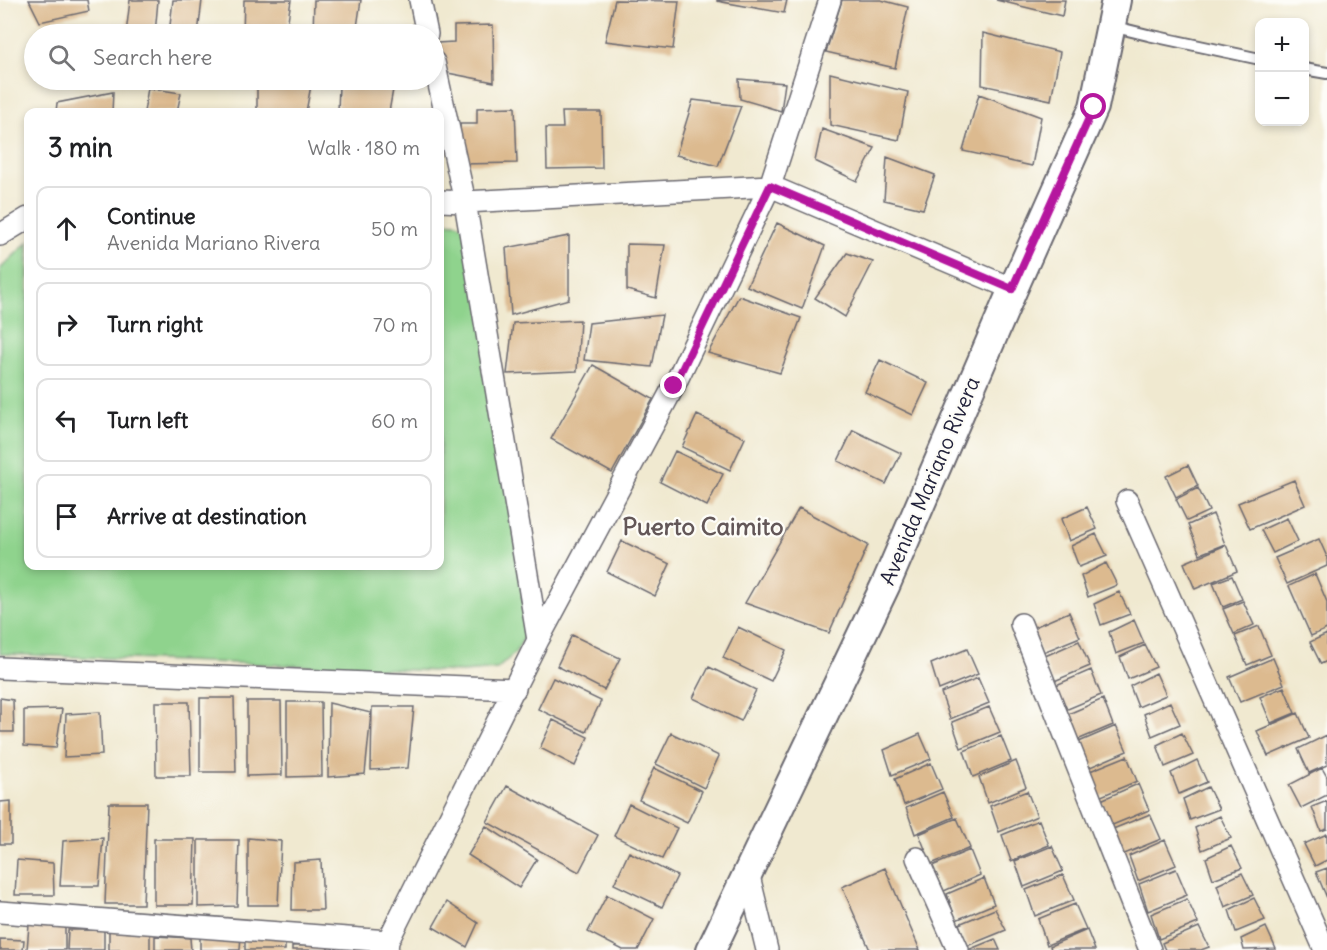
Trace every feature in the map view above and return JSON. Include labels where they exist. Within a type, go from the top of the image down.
[{"type":"main road","name":"Avenida Mariano Rivera","points":[[711,950],[886,584],[1012,289],[1094,107],[1113,13]]},
{"type":"street","points":[[420,0],[425,24]]},
{"type":"street","points":[[0,912],[388,946],[538,639],[674,386],[770,186],[830,0]]},
{"type":"street","points":[[440,90],[465,202],[538,639]]},
{"type":"street","points":[[444,201],[465,202],[770,186],[1012,289]]},
{"type":"street","points":[[0,236],[24,221]]},
{"type":"street","points":[[1127,501],[1325,950]]},
{"type":"street","points":[[1021,624],[1150,950]]},
{"type":"street","points":[[0,668],[515,689]]},
{"type":"street","points":[[917,858],[958,950]]},
{"type":"street","points":[[748,872],[767,950]]},
{"type":"lane","points":[[1113,13],[1148,35],[1255,58]]},
{"type":"lane","points":[[1309,70],[1327,73]]},
{"type":"green space","points":[[444,222],[457,223],[471,230],[530,628],[515,653],[497,669],[463,672],[0,654],[0,269],[24,246],[24,570],[444,570]]},
{"type":"building","points":[[29,0],[87,0],[89,11],[40,22]]},
{"type":"building","points":[[130,0],[158,0],[156,24],[127,24]]},
{"type":"building","points":[[173,0],[202,0],[199,24],[170,24]]},
{"type":"building","points":[[244,0],[291,0],[287,24],[243,24]]},
{"type":"building","points":[[314,0],[361,0],[357,24],[313,24]]},
{"type":"building","points":[[615,0],[679,1],[673,49],[605,41]]},
{"type":"building","points":[[717,0],[787,0],[784,13]]},
{"type":"building","points":[[842,0],[881,0],[908,7],[895,68],[826,52]]},
{"type":"building","points":[[996,0],[1065,0],[1062,16]]},
{"type":"building","points":[[493,25],[494,82],[448,73],[444,62],[444,43],[454,42],[454,26]]},
{"type":"building","points":[[983,33],[1060,52],[1051,100],[982,85]]},
{"type":"building","points":[[830,73],[908,92],[899,140],[830,125]]},
{"type":"building","points":[[739,79],[785,83],[781,111],[740,99]]},
{"type":"building","points":[[148,90],[181,93],[178,108],[145,108]]},
{"type":"building","points":[[257,90],[310,90],[307,108],[257,108]]},
{"type":"building","points":[[339,90],[393,90],[390,108],[338,108]]},
{"type":"building","points":[[113,92],[112,108],[56,108],[57,103]]},
{"type":"building","points":[[979,94],[1041,117],[1032,166],[963,151]]},
{"type":"building","points":[[693,100],[741,106],[718,166],[676,155]]},
{"type":"building","points":[[515,107],[517,163],[461,164],[460,124],[477,124],[477,108]]},
{"type":"building","points":[[562,112],[601,112],[602,168],[547,169],[546,128],[563,128]]},
{"type":"building","points":[[822,129],[875,148],[857,181],[815,161]]},
{"type":"building","points":[[887,157],[935,175],[923,209],[884,200]]},
{"type":"building","points":[[777,223],[825,246],[802,309],[747,286]]},
{"type":"building","points":[[569,236],[569,299],[511,315],[506,248]]},
{"type":"building","points":[[627,244],[665,245],[656,298],[627,290]]},
{"type":"building","points":[[847,253],[873,262],[845,317],[815,298]]},
{"type":"building","points":[[739,296],[801,318],[780,373],[708,353]]},
{"type":"building","points":[[662,315],[652,367],[584,360],[589,323]]},
{"type":"building","points":[[580,320],[577,371],[507,374],[513,323]]},
{"type":"building","points":[[880,360],[928,383],[913,415],[865,392]]},
{"type":"building","points":[[593,365],[653,399],[612,473],[551,439]]},
{"type":"building","points":[[697,415],[745,438],[730,470],[682,447]]},
{"type":"building","points":[[853,430],[901,453],[886,484],[838,461]]},
{"type":"building","points":[[675,451],[723,474],[707,506],[660,482]]},
{"type":"building","points":[[1188,465],[1198,486],[1176,497],[1166,476]]},
{"type":"building","points":[[1294,480],[1305,505],[1250,529],[1238,503]]},
{"type":"building","points":[[1198,488],[1209,511],[1187,521],[1176,499]]},
{"type":"building","points":[[1087,507],[1097,529],[1069,541],[1061,519]]},
{"type":"building","points":[[799,508],[868,545],[829,633],[745,603]]},
{"type":"building","points":[[1213,514],[1225,544],[1200,554],[1188,525]]},
{"type":"building","points":[[1287,518],[1298,541],[1273,553],[1261,530]]},
{"type":"building","points":[[1096,534],[1107,556],[1079,567],[1071,546]]},
{"type":"building","points":[[1319,539],[1327,557],[1327,566],[1287,584],[1275,558]]},
{"type":"building","points":[[622,541],[670,564],[655,596],[607,572]]},
{"type":"building","points":[[1226,545],[1237,571],[1195,589],[1184,563]]},
{"type":"building","points":[[1106,563],[1117,585],[1088,597],[1081,576]]},
{"type":"building","points":[[1315,574],[1327,602],[1327,629],[1311,636],[1289,586]]},
{"type":"building","points":[[1232,576],[1242,599],[1223,607],[1213,583]]},
{"type":"building","points":[[1119,592],[1130,614],[1101,625],[1094,604]]},
{"type":"building","points":[[1243,601],[1254,625],[1234,634],[1223,609]]},
{"type":"building","points":[[1069,612],[1080,637],[1041,653],[1032,628]]},
{"type":"building","points":[[1134,620],[1144,643],[1116,654],[1109,632]]},
{"type":"building","points":[[1259,626],[1271,655],[1247,665],[1235,636]]},
{"type":"building","points":[[738,627],[786,650],[771,681],[723,658]]},
{"type":"building","points":[[1327,634],[1327,661],[1321,664],[1310,642]]},
{"type":"building","points":[[572,635],[620,658],[604,690],[557,666]]},
{"type":"building","points":[[1079,641],[1090,666],[1052,682],[1043,657]]},
{"type":"building","points":[[1145,645],[1156,667],[1128,679],[1120,657]]},
{"type":"building","points":[[967,649],[978,674],[939,690],[931,664]]},
{"type":"building","points":[[1273,658],[1284,684],[1240,702],[1229,677]]},
{"type":"building","points":[[709,667],[756,690],[741,721],[693,698]]},
{"type":"building","points":[[1091,670],[1101,695],[1063,711],[1054,686]]},
{"type":"building","points":[[1156,673],[1166,695],[1138,707],[1130,686]]},
{"type":"building","points":[[553,678],[601,701],[586,732],[538,709]]},
{"type":"building","points":[[978,678],[989,703],[950,719],[941,693]]},
{"type":"building","points":[[1284,687],[1295,713],[1271,723],[1260,697]]},
{"type":"building","points":[[0,698],[13,700],[14,732],[0,732]]},
{"type":"building","points":[[200,698],[234,698],[236,772],[200,772]]},
{"type":"building","points":[[1103,699],[1113,725],[1075,741],[1066,715]]},
{"type":"building","points":[[247,701],[281,701],[282,775],[247,776]]},
{"type":"building","points":[[155,702],[189,702],[191,776],[156,776]]},
{"type":"building","points":[[287,702],[321,702],[322,776],[287,777]]},
{"type":"building","points":[[1170,702],[1180,724],[1152,736],[1144,714]]},
{"type":"building","points":[[329,703],[371,713],[365,774],[328,777]]},
{"type":"building","points":[[372,707],[414,707],[408,768],[371,770]]},
{"type":"building","points":[[989,707],[1000,732],[961,748],[952,722]]},
{"type":"building","points":[[62,709],[56,748],[24,746],[24,710]]},
{"type":"building","points":[[100,712],[102,755],[64,757],[66,714]]},
{"type":"building","points":[[1298,713],[1309,738],[1268,756],[1257,731]]},
{"type":"building","points":[[553,720],[588,737],[575,766],[540,748]]},
{"type":"building","points":[[1116,726],[1127,751],[1088,768],[1079,742]]},
{"type":"building","points":[[671,733],[719,756],[704,788],[656,764]]},
{"type":"building","points":[[1182,733],[1193,755],[1165,767],[1157,745]]},
{"type":"building","points":[[920,734],[931,759],[892,775],[884,750]]},
{"type":"building","points":[[1327,735],[1327,765],[1309,773],[1298,749]]},
{"type":"building","points":[[1001,736],[1011,761],[973,777],[964,751]]},
{"type":"building","points":[[1127,756],[1137,781],[1099,797],[1090,771]]},
{"type":"building","points":[[1197,760],[1207,782],[1179,794],[1171,773]]},
{"type":"building","points":[[1016,761],[1026,787],[988,803],[979,777]]},
{"type":"building","points":[[931,763],[942,789],[904,805],[895,779]]},
{"type":"building","points":[[654,768],[702,791],[687,823],[639,800]]},
{"type":"building","points":[[1322,768],[1327,777],[1327,795],[1301,808],[1289,785]]},
{"type":"building","points":[[1138,784],[1149,810],[1110,826],[1101,800]]},
{"type":"building","points":[[507,786],[598,835],[579,872],[487,822]]},
{"type":"building","points":[[1208,787],[1219,809],[1190,820],[1183,799]]},
{"type":"building","points":[[1027,791],[1037,816],[999,832],[990,806]]},
{"type":"building","points":[[943,792],[954,817],[915,834],[906,808]]},
{"type":"building","points":[[11,801],[11,844],[0,844],[0,802]]},
{"type":"building","points":[[1327,801],[1327,829],[1321,831],[1312,807]]},
{"type":"building","points":[[109,803],[147,803],[143,904],[105,904]]},
{"type":"building","points":[[629,804],[677,828],[662,859],[614,836]]},
{"type":"building","points":[[1150,814],[1161,839],[1122,855],[1113,829]]},
{"type":"building","points":[[1220,816],[1231,838],[1202,850],[1195,828]]},
{"type":"building","points":[[957,818],[970,848],[931,864],[919,834]]},
{"type":"building","points":[[1039,820],[1049,845],[1011,861],[1002,835]]},
{"type":"building","points":[[486,826],[537,859],[519,888],[468,855]]},
{"type":"building","points":[[1327,834],[1327,860],[1315,866],[1304,844]]},
{"type":"building","points":[[103,838],[99,886],[60,886],[63,841]]},
{"type":"building","points":[[248,838],[281,841],[278,905],[248,905]]},
{"type":"building","points":[[154,839],[195,839],[193,905],[154,905]]},
{"type":"building","points":[[198,840],[239,840],[237,906],[198,907]]},
{"type":"building","points":[[1165,840],[1176,865],[1138,881],[1129,856]]},
{"type":"building","points":[[1052,846],[1063,871],[1024,887],[1015,861]]},
{"type":"building","points":[[1231,846],[1242,868],[1213,879],[1206,858]]},
{"type":"building","points":[[970,850],[980,875],[944,891],[932,866]]},
{"type":"building","points":[[629,852],[677,876],[662,907],[614,884]]},
{"type":"building","points":[[17,860],[53,863],[54,895],[15,895]]},
{"type":"building","points":[[321,860],[323,910],[292,910],[293,862]]},
{"type":"building","points":[[885,868],[920,950],[870,950],[842,887]]},
{"type":"building","points":[[1327,868],[1327,898],[1316,872]]},
{"type":"building","points":[[1176,869],[1187,895],[1148,911],[1139,884]]},
{"type":"building","points":[[1242,873],[1253,895],[1225,907],[1217,885]]},
{"type":"building","points":[[1063,875],[1074,900],[1035,916],[1026,890]]},
{"type":"building","points":[[984,878],[994,904],[956,920],[947,894]]},
{"type":"building","points":[[607,895],[654,919],[638,950],[623,950],[588,932]]},
{"type":"building","points":[[1254,898],[1265,920],[1236,932],[1229,910]]},
{"type":"building","points":[[1187,899],[1198,923],[1159,939],[1151,914]]},
{"type":"building","points":[[447,902],[478,923],[467,947],[433,927]]},
{"type":"building","points":[[1075,904],[1086,929],[1047,945],[1038,919]]},
{"type":"building","points":[[995,909],[1006,930],[967,946],[959,924]]},
{"type":"building","points":[[65,924],[65,950],[27,950],[29,925]]},
{"type":"building","points":[[109,927],[150,929],[150,950],[109,950]]},
{"type":"building","points":[[1199,927],[1209,947],[1201,950],[1165,950],[1162,943]]},
{"type":"building","points":[[1266,927],[1276,949],[1244,950],[1241,939]]},
{"type":"building","points":[[68,930],[104,930],[104,950],[67,950]]},
{"type":"building","points":[[1087,930],[1095,950],[1051,950],[1050,946]]},
{"type":"building","points":[[200,933],[241,934],[240,950],[200,950]]},
{"type":"building","points":[[155,936],[190,938],[191,950],[155,950]]},
{"type":"building","points":[[245,936],[285,936],[285,950],[245,950]]},
{"type":"building","points":[[0,939],[24,940],[23,950],[0,950]]},
{"type":"building","points":[[995,939],[1000,950],[968,950]]},
{"type":"building","points":[[328,945],[328,950],[292,950],[292,946]]},
{"type":"district","name":"Puerto Caimito","points":[[703,527]]},
{"type":"route","points":[[674,386],[770,186],[1012,289],[1094,107]]}]
